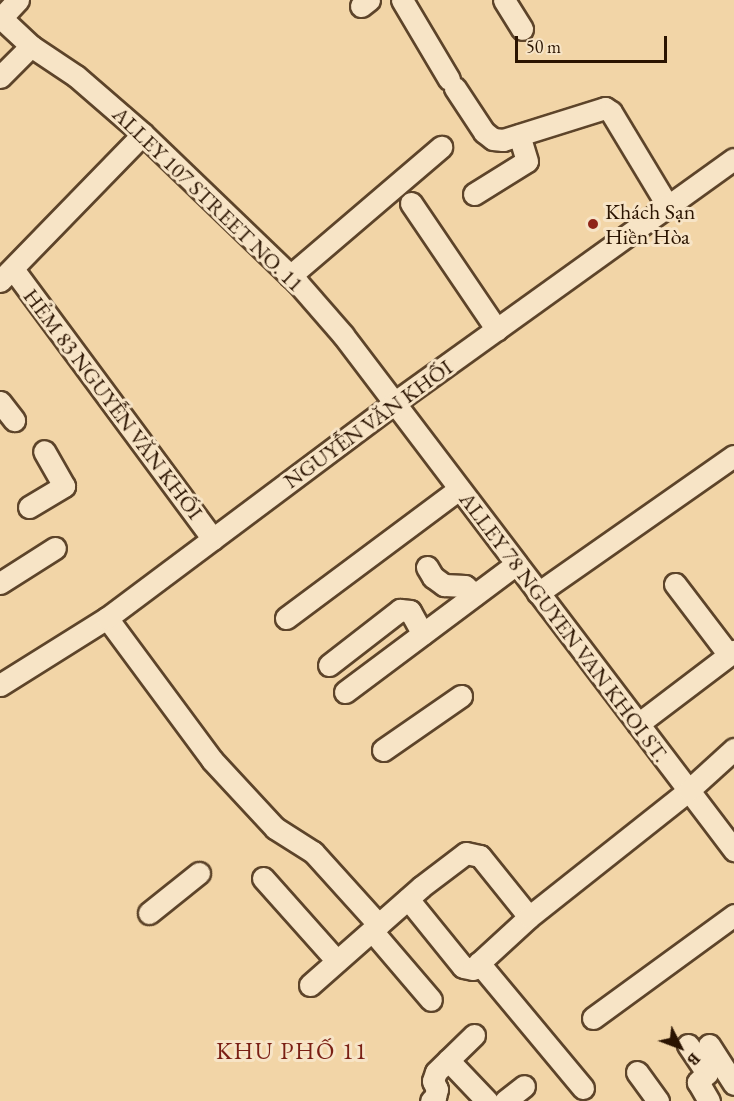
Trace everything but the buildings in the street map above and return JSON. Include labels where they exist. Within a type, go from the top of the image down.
[{"type":"street","points":[[0,18],[18,0]]},
{"type":"street","points":[[402,0],[484,132],[493,139],[503,140],[605,108],[611,112],[668,205]]},
{"type":"street","points":[[504,0],[522,29]]},
{"type":"street","name":"ALLEY 107 STREET NO. 11","points":[[0,18],[31,46],[76,76],[143,134],[290,276],[343,335],[394,403]]},
{"type":"street","points":[[0,77],[31,46]]},
{"type":"street","points":[[7,275],[143,134]]},
{"type":"street","points":[[474,194],[527,161],[519,135]]},
{"type":"street","points":[[290,276],[441,147]]},
{"type":"street","name":"NGUYỄN VĂN KHỐI","points":[[0,685],[107,618],[394,403],[668,205],[732,164]]},
{"type":"street","points":[[411,203],[497,330]]},
{"type":"street","name":"HẺM 83 NGUYỄN VĂN KHỐI","points":[[7,275],[213,539]]},
{"type":"street","points":[[0,402],[14,420]]},
{"type":"street","name":"ALLEY 78 NGUYEN VAN KHOI ST.","points":[[394,403],[638,724],[731,840]]},
{"type":"street","points":[[28,507],[64,486],[44,451]]},
{"type":"street","points":[[538,593],[734,456]]},
{"type":"street","points":[[286,618],[459,489]]},
{"type":"street","points":[[0,583],[55,548]]},
{"type":"street","points":[[345,692],[516,564]]},
{"type":"street","points":[[427,567],[433,577],[444,585],[465,586],[475,595]]},
{"type":"street","points":[[638,724],[732,653],[675,584]]},
{"type":"street","points":[[329,665],[400,610],[410,611],[423,634]]},
{"type":"street","points":[[107,618],[212,760],[274,828],[313,852],[376,928],[431,1000]]},
{"type":"street","points":[[383,750],[461,696]]},
{"type":"street","points":[[408,899],[463,967],[473,969],[529,917],[689,790],[734,749]]},
{"type":"street","points":[[310,985],[408,899],[466,853],[472,852],[480,856],[529,917]]},
{"type":"street","points":[[149,913],[199,873]]},
{"type":"street","points":[[263,878],[337,961]]},
{"type":"street","points":[[593,1018],[734,915]]},
{"type":"street","points":[[479,963],[583,1088]]},
{"type":"street","points":[[430,1101],[435,1097],[437,1089],[433,1081],[436,1072],[474,1035]]},
{"type":"street","points":[[688,1045],[707,1073],[698,1086],[709,1101]]},
{"type":"street","points":[[709,1045],[734,1083]]},
{"type":"street","points":[[448,1060],[487,1101]]},
{"type":"street","points":[[637,1071],[658,1101]]},
{"type":"street","points":[[505,1101],[524,1086]]},
{"type":"place","name":"Khách Sạn Hiền Hòa","points":[[593,224]]},
{"type":"district","name":"KHU PHỐ 11","points":[[292,1051]]}]
